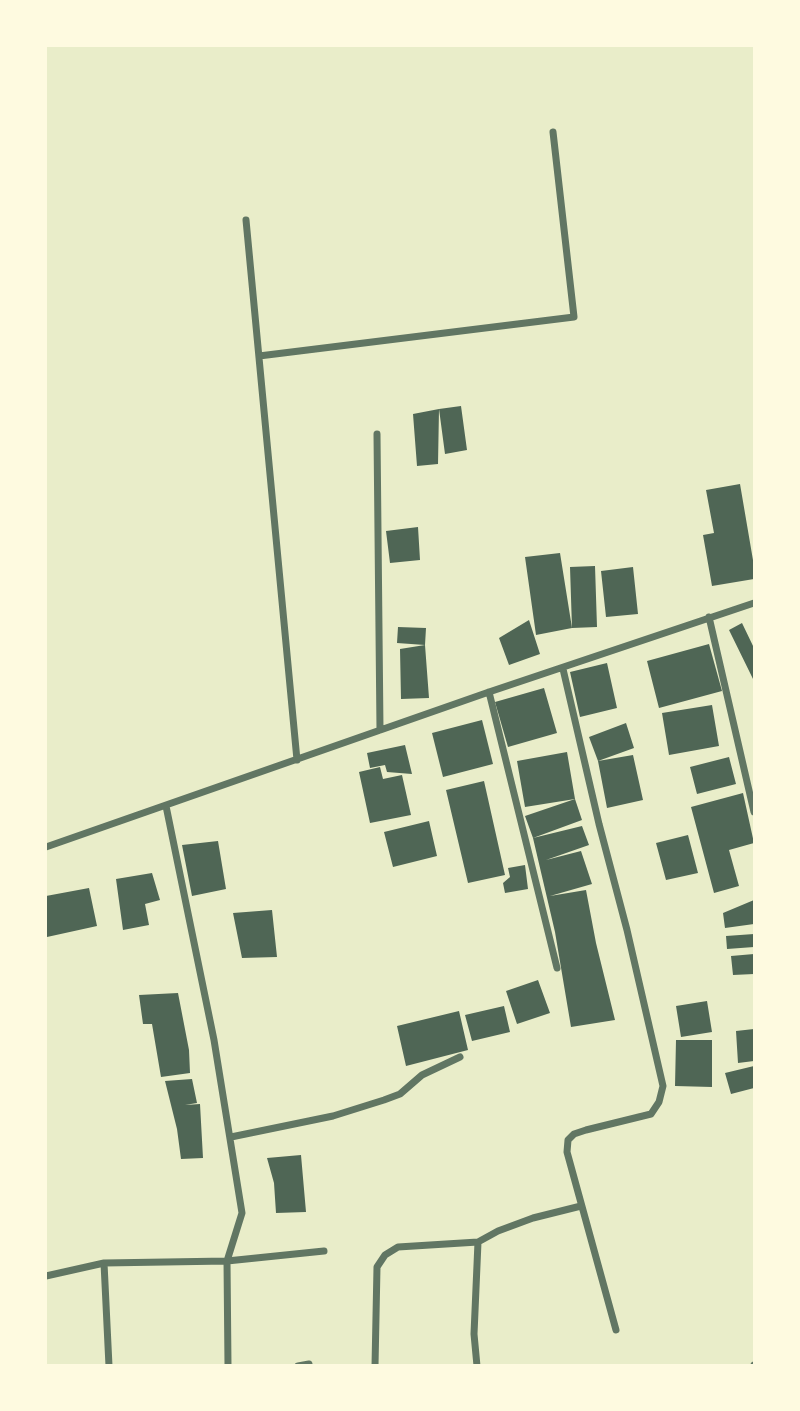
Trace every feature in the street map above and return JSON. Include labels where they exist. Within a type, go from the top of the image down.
[{"type":"street","points":[[259,356],[574,317],[553,132]]},
{"type":"street","points":[[246,220],[297,760]]},
{"type":"street","points":[[377,434],[380,730]]},
{"type":"street","points":[[46,847],[489,692],[754,603]]},
{"type":"street","points":[[709,617],[754,812]]},
{"type":"street","points":[[563,669],[598,824],[642,991],[663,1086],[659,1102],[651,1114],[586,1130],[568,1140],[567,1152],[616,1330]]},
{"type":"street","points":[[489,692],[557,968]]},
{"type":"street","points":[[166,806],[214,1040],[242,1213],[227,1261],[228,1366]]},
{"type":"street","points":[[230,1138],[333,1116],[384,1100],[400,1094],[422,1075],[460,1057]]},
{"type":"street","points":[[375,1366],[377,1267],[385,1255],[398,1247],[478,1242],[533,1218],[581,1206]]},
{"type":"street","points":[[477,1366],[474,1334],[478,1242]]},
{"type":"street","points":[[46,1276],[104,1263],[227,1261],[324,1251]]},
{"type":"street","points":[[104,1263],[108,1366]]},
{"type":"street","points":[[298,1366],[309,1364]]},
{"type":"building","points":[[461,406],[467,450],[445,454],[439,409]]},
{"type":"building","points":[[439,409],[438,464],[417,466],[413,414]]},
{"type":"building","points":[[740,484],[754,579],[712,586],[703,535],[714,533],[706,490]]},
{"type":"building","points":[[418,527],[420,560],[390,563],[386,531]]},
{"type":"building","points":[[560,553],[572,628],[536,635],[525,557]]},
{"type":"building","points":[[595,566],[597,627],[572,628],[570,567]]},
{"type":"building","points":[[633,567],[638,614],[606,617],[601,571]]},
{"type":"building","points":[[529,620],[540,654],[509,665],[499,638]]},
{"type":"building","points":[[742,623],[754,648],[754,681],[729,630]]},
{"type":"building","points":[[398,627],[426,628],[425,645],[397,643]]},
{"type":"building","points":[[709,644],[722,691],[659,708],[647,661]]},
{"type":"building","points":[[425,645],[429,698],[401,699],[400,649]]},
{"type":"building","points":[[607,663],[617,708],[580,717],[570,672]]},
{"type":"building","points":[[544,688],[557,733],[508,747],[495,702]]},
{"type":"building","points":[[712,705],[719,746],[669,755],[662,713]]},
{"type":"building","points":[[482,720],[493,764],[443,777],[432,733]]},
{"type":"building","points":[[626,723],[634,748],[598,761],[589,737]]},
{"type":"building","points":[[405,745],[412,774],[387,772],[385,765],[370,768],[367,753]]},
{"type":"building","points":[[567,752],[575,799],[525,807],[517,761]]},
{"type":"building","points":[[633,755],[643,800],[607,808],[598,761]]},
{"type":"building","points":[[729,757],[736,784],[697,794],[690,767]]},
{"type":"building","points":[[380,767],[383,779],[402,775],[411,815],[370,823],[359,772]]},
{"type":"building","points":[[484,781],[505,875],[468,883],[446,790]]},
{"type":"building","points":[[743,793],[754,843],[729,850],[739,886],[714,893],[691,807]]},
{"type":"building","points":[[575,799],[582,820],[533,838],[525,816]]},
{"type":"building","points":[[429,821],[437,856],[393,867],[384,832]]},
{"type":"building","points":[[582,826],[589,845],[546,860],[581,851],[592,884],[550,896],[586,890],[615,1020],[571,1027],[555,932],[533,838]]},
{"type":"building","points":[[688,835],[698,873],[666,880],[656,843]]},
{"type":"building","points":[[218,841],[226,889],[192,896],[182,845]]},
{"type":"building","points":[[525,865],[528,889],[505,893],[503,883],[510,877],[508,868]]},
{"type":"building","points":[[152,873],[160,900],[145,904],[149,925],[123,930],[116,879]]},
{"type":"building","points":[[89,888],[97,926],[47,937],[46,896]]},
{"type":"building","points":[[754,900],[754,924],[725,928],[723,913]]},
{"type":"building","points":[[272,910],[277,957],[242,958],[233,913]]},
{"type":"building","points":[[754,934],[754,947],[727,949],[726,936]]},
{"type":"building","points":[[754,954],[754,974],[733,975],[731,956]]},
{"type":"building","points":[[538,980],[550,1013],[517,1024],[506,991]]},
{"type":"building","points":[[178,993],[189,1050],[190,1073],[161,1077],[152,1024],[143,1024],[139,995]]},
{"type":"building","points":[[707,1001],[712,1032],[681,1037],[676,1006]]},
{"type":"building","points":[[504,1006],[510,1032],[472,1041],[465,1015]]},
{"type":"building","points":[[459,1011],[468,1050],[406,1066],[397,1026]]},
{"type":"building","points":[[754,1029],[754,1061],[738,1063],[736,1031]]},
{"type":"building","points":[[676,1040],[712,1040],[712,1087],[675,1086]]},
{"type":"building","points":[[754,1066],[754,1088],[731,1094],[725,1073]]},
{"type":"building","points":[[192,1079],[197,1103],[185,1105],[200,1104],[203,1158],[181,1159],[177,1129],[165,1081]]},
{"type":"building","points":[[301,1155],[306,1212],[276,1213],[274,1183],[267,1158]]}]
